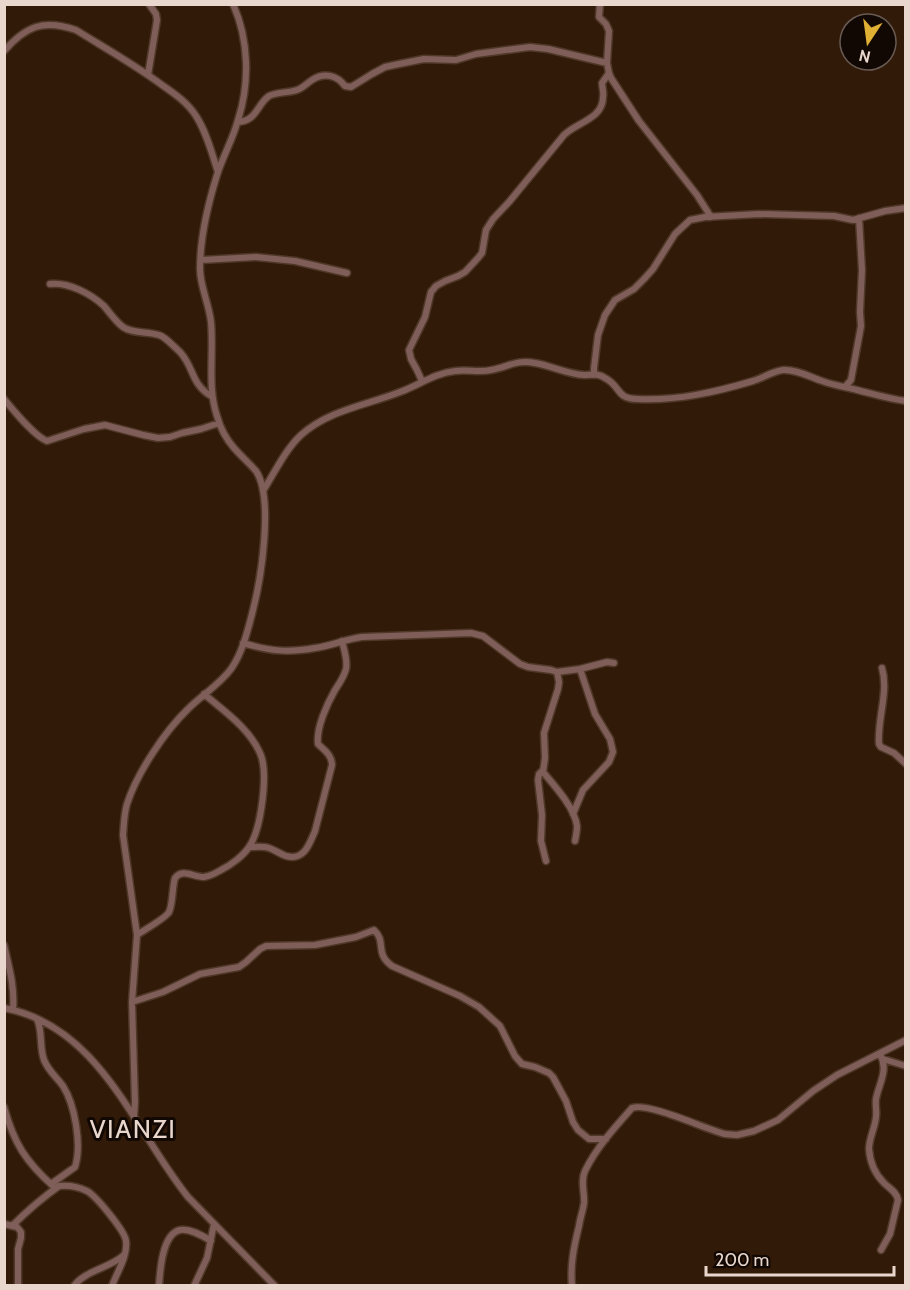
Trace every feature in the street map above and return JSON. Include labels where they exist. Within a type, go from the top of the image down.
[{"type":"street","points":[[148,4],[156,14],[157,20],[148,75]]},
{"type":"street","points":[[134,1117],[132,1002],[137,935],[123,835],[124,819],[136,782],[171,727],[232,668],[243,643],[253,608],[263,559],[263,491],[256,472],[234,448],[219,423],[211,396],[211,328],[201,277],[204,231],[218,173],[238,122],[245,88],[247,65],[240,25],[233,4]]},
{"type":"street","points":[[600,4],[599,17],[609,31],[607,63],[609,73],[639,121],[697,195],[711,217]]},
{"type":"street","points":[[4,51],[15,39],[31,28],[65,26],[76,30],[148,75],[178,97],[196,116],[218,173]]},
{"type":"street","points":[[238,122],[249,119],[271,95],[297,90],[314,78],[333,76],[345,86],[351,87],[385,67],[424,59],[456,60],[476,54],[531,47],[607,63]]},
{"type":"street","points":[[422,381],[409,350],[425,317],[431,292],[436,286],[458,276],[472,265],[482,253],[486,230],[493,219],[569,130],[599,112],[604,97],[602,83],[609,73]]},
{"type":"street","points":[[594,374],[598,335],[605,315],[615,300],[634,289],[644,279],[675,234],[690,220],[759,214],[834,216],[853,220],[870,214],[906,208]]},
{"type":"street","points":[[845,387],[851,380],[861,326],[860,218]]},
{"type":"street","points":[[201,260],[256,257],[295,261],[347,273]]},
{"type":"street","points":[[50,284],[61,284],[94,297],[122,327],[163,337],[184,358],[198,386],[211,396]]},
{"type":"street","points":[[263,491],[292,445],[302,435],[347,409],[402,391],[440,374],[455,371],[490,371],[514,362],[525,361],[570,373],[594,374],[608,379],[622,396],[632,399],[679,398],[753,381],[785,369],[890,399],[906,401]]},
{"type":"street","points":[[4,399],[41,439],[46,441],[105,424],[158,438],[170,437],[219,423]]},
{"type":"street","points":[[243,643],[282,652],[315,648],[352,638],[371,636],[471,633],[483,636],[508,656],[528,667],[557,672],[607,662],[614,663]]},
{"type":"street","points":[[250,847],[267,847],[296,857],[302,855],[310,842],[332,765],[330,755],[318,744],[317,736],[330,699],[346,669],[342,641]]},
{"type":"street","points":[[882,668],[884,677],[879,744],[906,764]]},
{"type":"street","points":[[573,814],[583,790],[609,762],[614,752],[610,739],[595,714],[580,669]]},
{"type":"street","points":[[546,861],[541,841],[542,815],[538,780],[545,758],[544,733],[558,688],[557,672]]},
{"type":"street","points":[[137,935],[162,919],[168,912],[175,878],[178,874],[211,875],[233,862],[250,847],[255,835],[265,772],[261,754],[249,735],[234,719],[204,694]]},
{"type":"street","points":[[543,770],[561,792],[573,814],[577,826],[576,841]]},
{"type":"street","points":[[132,1002],[152,997],[207,972],[239,967],[266,946],[315,945],[356,937],[374,930],[379,936],[382,957],[385,961],[479,1007],[500,1026],[515,1056],[522,1064],[535,1067],[553,1077],[578,1130],[589,1139],[606,1139]]},
{"type":"street","points":[[4,945],[12,975],[13,1010]]},
{"type":"street","points":[[4,1008],[37,1018],[76,1044],[102,1072],[188,1197],[275,1286]]},
{"type":"street","points":[[8,1225],[49,1195],[54,1186],[75,1167],[77,1154],[76,1128],[71,1102],[62,1084],[49,1071],[41,1051],[40,1027],[37,1018]]},
{"type":"street","points":[[572,1286],[574,1247],[584,1205],[583,1175],[606,1139],[635,1106],[725,1134],[736,1135],[754,1131],[778,1120],[813,1091],[837,1075],[881,1057],[906,1040]]},
{"type":"street","points":[[881,1057],[906,1066]]},
{"type":"street","points":[[881,1057],[884,1072],[876,1100],[876,1118],[870,1142],[870,1156],[876,1173],[898,1196],[890,1234],[881,1250]]},
{"type":"street","points":[[4,1107],[10,1130],[18,1146],[31,1163],[54,1186],[76,1187],[90,1193],[125,1234],[127,1242],[125,1254],[112,1286]]},
{"type":"street","points":[[194,1286],[207,1258],[214,1224]]},
{"type":"street","points":[[8,1225],[17,1227],[21,1232],[18,1286]]},
{"type":"street","points":[[159,1286],[166,1245],[172,1234],[179,1230],[191,1231],[211,1241]]},
{"type":"street","points":[[74,1286],[79,1279],[125,1254]]},
{"type":"district","name":"VIANZI","points":[[133,1129]]}]
